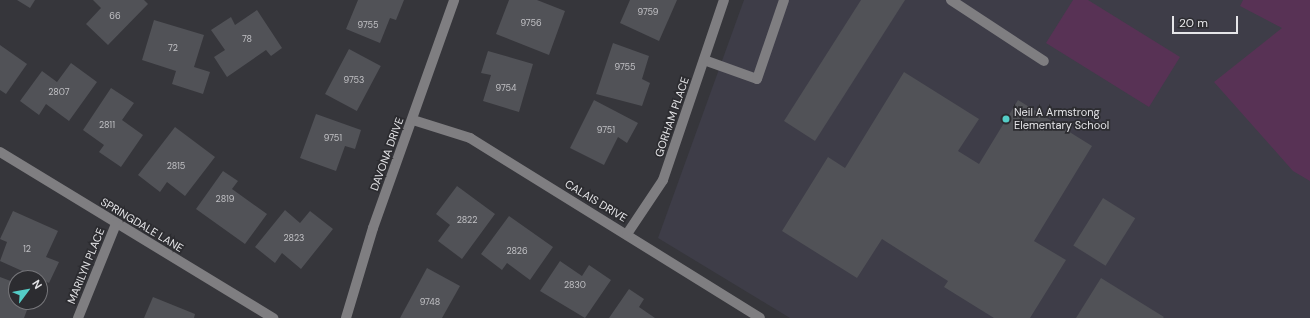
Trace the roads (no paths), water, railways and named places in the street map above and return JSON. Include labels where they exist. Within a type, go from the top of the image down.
[{"type":"street","name":"DAVONA DRIVE","points":[[346,318],[373,228],[413,120],[454,0]]},
{"type":"street","name":"GORHAM PLACE","points":[[627,234],[663,180],[724,0]]},
{"type":"street","points":[[704,60],[757,79],[784,0]]},
{"type":"street","points":[[951,0],[1044,61]]},
{"type":"street","name":"CALAIS DRIVE","points":[[413,120],[470,138],[627,234],[760,318]]},
{"type":"street","name":"SPRINGDALE LANE","points":[[0,152],[116,224],[273,318]]},
{"type":"street","name":"MARILYN PLACE","points":[[78,318],[116,224]]},
{"type":"place","name":"Neil A Armstrong Elementary School","points":[[1006,119]]}]
